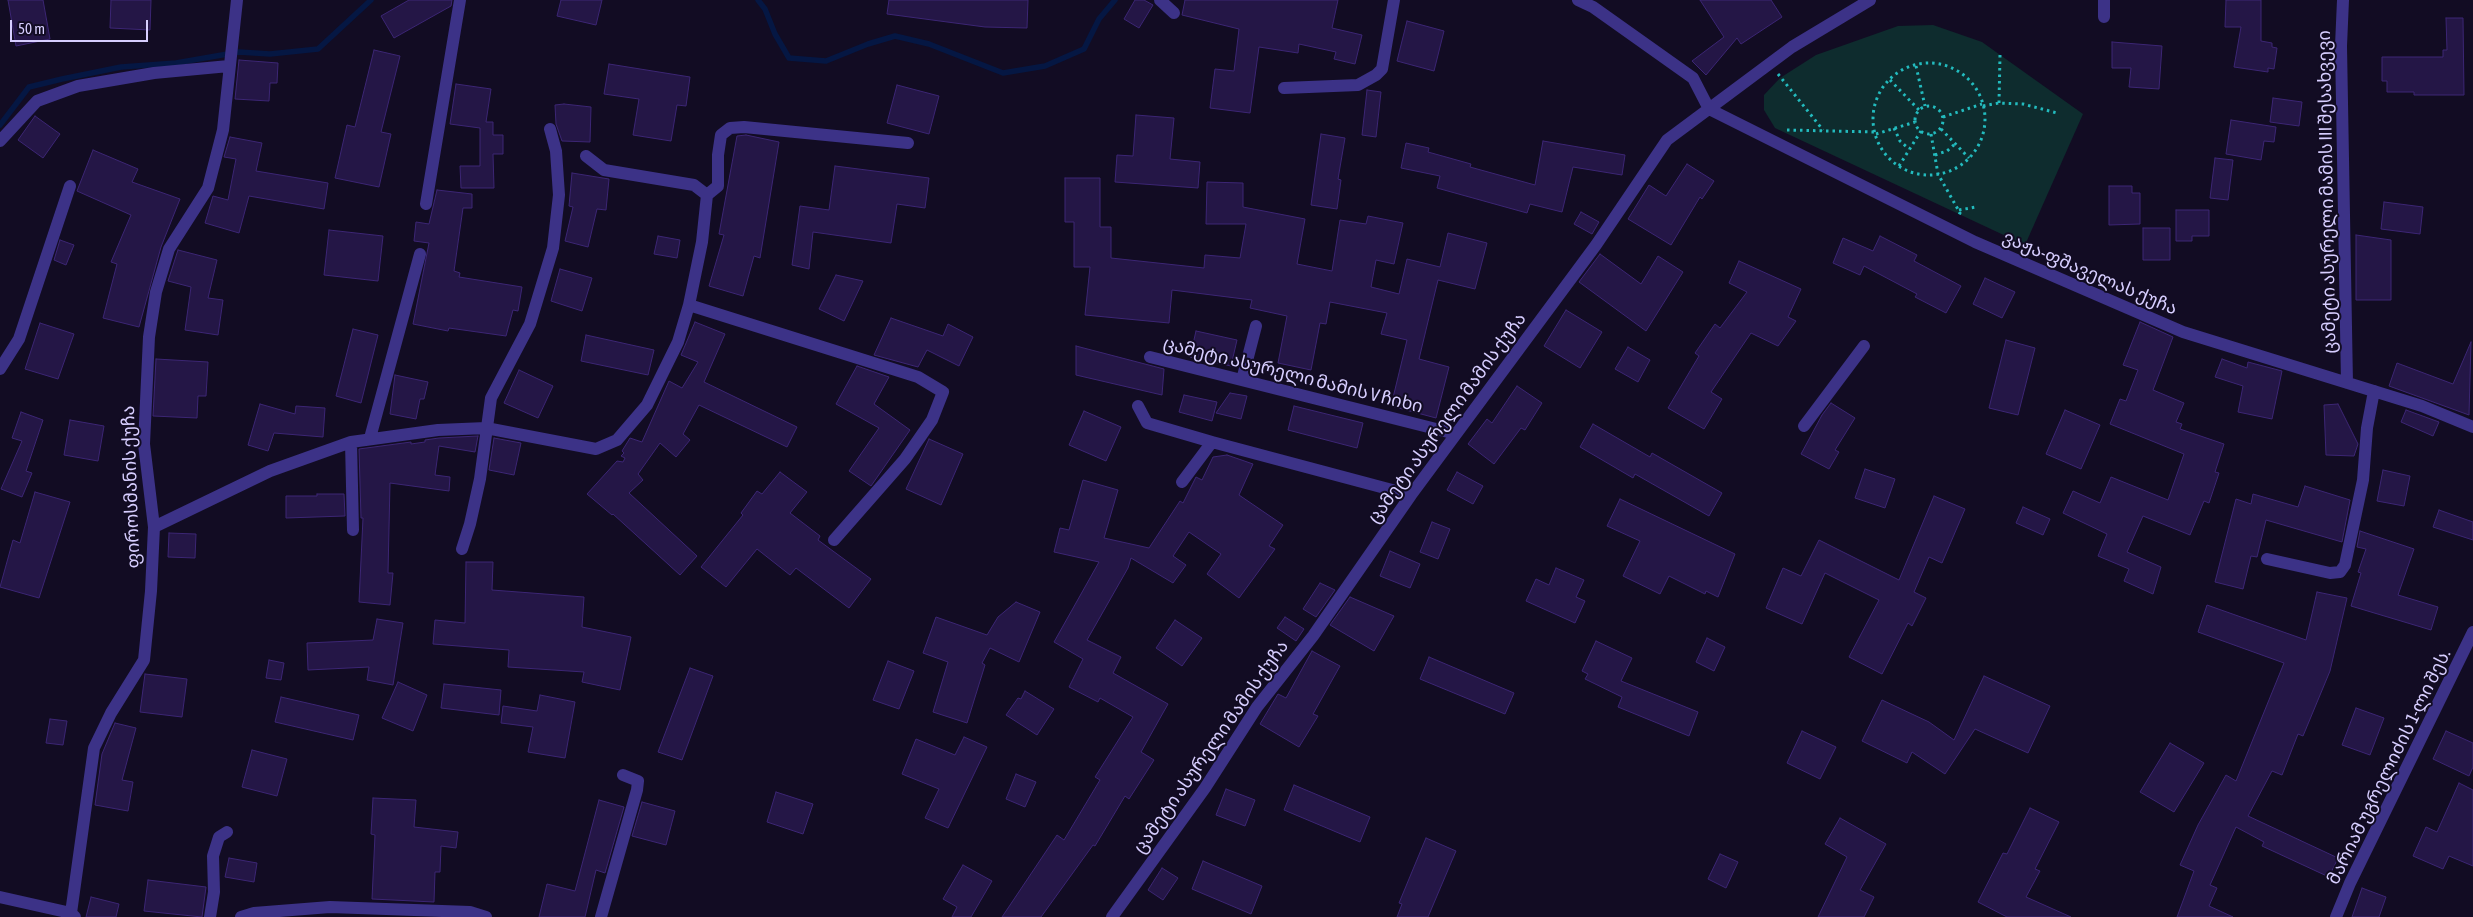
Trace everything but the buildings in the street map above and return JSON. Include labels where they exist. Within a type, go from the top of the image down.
[{"type":"street","name":"ფიროსმანის ქუჩა","points":[[73,915],[94,748],[111,713],[144,660],[151,591],[154,527],[144,444],[149,337],[156,292],[169,249],[208,188],[223,130],[236,0]]},
{"type":"street","points":[[426,204],[460,0]]},
{"type":"street","points":[[1160,0],[1174,13]]},
{"type":"street","points":[[1284,88],[1358,85],[1376,75],[1382,69],[1394,0]]},
{"type":"street","points":[[1578,0],[1593,7],[1693,78],[1710,108]]},
{"type":"street","name":"ცამეტი ასურელი მამის ქუჩა","points":[[1112,917],[1204,788],[1257,707],[1313,636],[1411,495],[1596,245],[1667,140],[1792,47],[1870,0]]},
{"type":"street","points":[[2104,0],[2104,17]]},
{"type":"street","name":"ცამეტი ასურელი მამის III შესახვევი","points":[[2343,0],[2341,46],[2347,383]]},
{"type":"street","points":[[0,141],[37,101],[78,86],[229,63]]},
{"type":"street","name":"ვაჟა-ფშაველას ქუჩა","points":[[1710,108],[1951,230],[2183,332],[2374,391],[2473,427]]},
{"type":"street","points":[[154,527],[270,471],[350,442],[370,438],[438,430],[486,428],[596,449],[617,440],[646,405],[678,342],[689,305],[702,242],[707,195],[718,186],[718,155],[721,135],[730,128],[744,128],[908,143]]},
{"type":"street","points":[[462,549],[470,524],[480,479],[491,398],[530,324],[553,248],[559,195],[556,151],[550,129]]},
{"type":"street","points":[[586,156],[604,170],[694,185],[707,195]]},
{"type":"street","points":[[0,369],[18,339],[70,186]]},
{"type":"street","points":[[370,438],[420,254]]},
{"type":"street","points":[[689,305],[918,378],[943,392],[932,420],[905,459],[834,540]]},
{"type":"street","points":[[1242,380],[1256,326]]},
{"type":"street","points":[[1804,426],[1864,346]]},
{"type":"street","name":"ცამეტი ასურელი მამის V ჩიხი","points":[[1150,357],[1456,434]]},
{"type":"street","points":[[2267,559],[2330,573],[2340,572],[2346,565],[2363,480],[2367,428],[2374,391]]},
{"type":"street","points":[[1138,406],[1147,423],[1411,495]]},
{"type":"street","points":[[350,442],[353,530]]},
{"type":"street","points":[[1182,482],[1212,442]]},
{"type":"street","name":"მარიამ უგრელიძის 1-ლი შეს.","points":[[2336,917],[2350,883],[2473,632]]},
{"type":"street","points":[[601,917],[637,790],[638,781],[624,775]]},
{"type":"street","points":[[210,917],[214,892],[213,856],[219,836],[227,832]]},
{"type":"street","points":[[0,897],[73,915]]},
{"type":"street","points":[[241,917],[263,912],[330,906],[470,912],[486,917]]},
{"type":"path","points":[[1999,103],[2000,55]]},
{"type":"path","points":[[1770,64],[1823,130]]},
{"type":"path","points":[[1934,64],[1958,72],[1976,89],[1983,105],[1985,124],[1982,137],[1969,158],[1960,166],[1938,174],[1924,175],[1899,166],[1882,150],[1875,133],[1874,114],[1876,102],[1881,91],[1898,73],[1916,66],[1934,64]]},
{"type":"path","points":[[1916,66],[1925,106]]},
{"type":"path","points":[[1890,80],[1919,110]]},
{"type":"path","points":[[1944,117],[1983,105],[1999,103],[2023,104],[2057,113]]},
{"type":"path","points":[[1925,106],[1935,106],[1944,117],[1940,129],[1931,134],[1921,131],[1915,122],[1919,110],[1925,106]]},
{"type":"path","points":[[1783,130],[1875,133],[1915,122]]},
{"type":"path","points":[[1894,128],[1900,141],[1909,150]]},
{"type":"path","points":[[1940,129],[1969,158]]},
{"type":"path","points":[[1899,166],[1921,131]]},
{"type":"path","points":[[1931,134],[1938,174],[1960,213],[1951,230]]},
{"type":"path","points":[[1935,155],[1947,151],[1955,144]]},
{"type":"path","points":[[1959,210],[1976,207]]},
{"type":"green space","points":[[1933,25],[1982,42],[2083,114],[2025,245],[1775,128],[1764,110],[1764,95],[1780,78],[1816,55],[1898,26]]},
{"type":"waterway","points":[[0,125],[29,87],[62,79],[121,67],[176,63],[239,52],[270,54],[318,49],[371,0]]},
{"type":"waterway","points":[[758,0],[765,9],[775,34],[789,58],[826,61],[868,44],[895,36],[929,44],[1003,73],[1045,66],[1084,49],[1099,19],[1115,0]]}]
